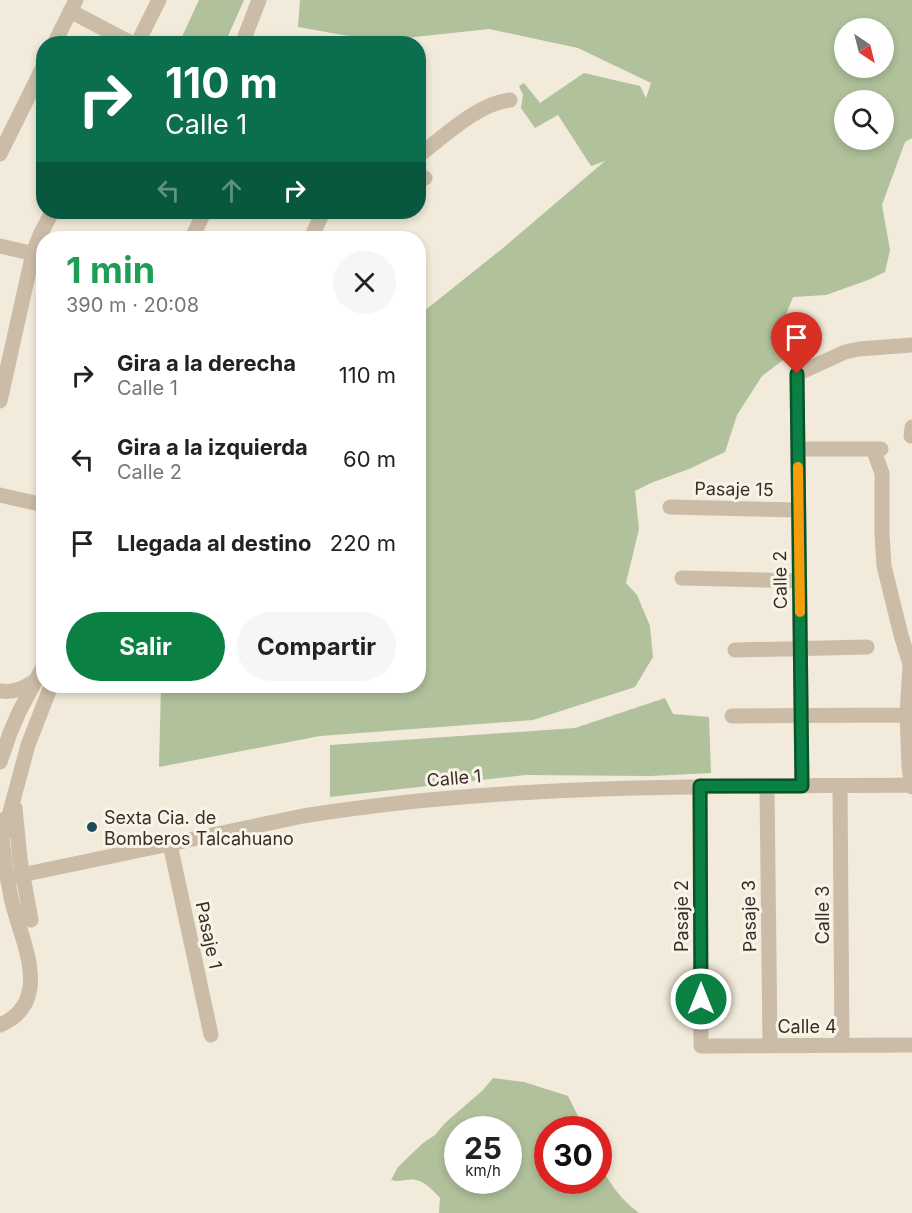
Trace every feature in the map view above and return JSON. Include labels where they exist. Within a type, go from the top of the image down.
[{"type":"street","points":[[139,36],[159,0]]},
{"type":"street","points":[[245,36],[259,0]]},
{"type":"street","points":[[58,36],[73,6],[122,36]]},
{"type":"street","points":[[0,153],[36,81]]},
{"type":"street","points":[[426,150],[476,112],[494,103],[510,100]]},
{"type":"street","points":[[0,246],[36,254]]},
{"type":"street","points":[[0,401],[36,262]]},
{"type":"street","name":"Calle 2","points":[[802,786],[797,374],[845,352],[912,345]]},
{"type":"street","points":[[798,449],[877,449],[882,473],[884,566],[910,664],[907,715],[912,786]]},
{"type":"street","points":[[0,495],[36,503]]},
{"type":"street","name":"Pasaje 15","points":[[670,507],[798,510]]},
{"type":"street","points":[[682,578],[800,581]]},
{"type":"street","points":[[735,650],[867,647]]},
{"type":"street","points":[[0,691],[18,691],[36,680]]},
{"type":"street","points":[[0,762],[19,712],[36,680]]},
{"type":"street","points":[[2,839],[28,745],[48,693]]},
{"type":"street","points":[[732,716],[907,715]]},
{"type":"street","name":"Calle 1","points":[[15,877],[303,816],[442,798],[556,790],[700,786],[912,786]]},
{"type":"street","name":"Pasaje 2","points":[[700,786],[701,1046]]},
{"type":"street","name":"Pasaje 3","points":[[767,786],[770,1046]]},
{"type":"street","name":"Calle 3","points":[[840,786],[842,1045]]},
{"type":"street","points":[[0,1025],[12,1018],[24,1006],[30,992],[31,981],[30,961],[19,927],[15,877],[14,796]]},
{"type":"street","points":[[0,820],[2,839],[31,920]]},
{"type":"street","name":"Pasaje 1","points":[[170,844],[211,1035]]},
{"type":"street","name":"Calle 4","points":[[701,1046],[912,1045]]},
{"type":"green space","points":[[199,0],[244,0],[228,36],[182,36]]},
{"type":"green space","points":[[300,0],[912,0],[912,138],[905,142],[882,205],[890,250],[885,272],[826,295],[793,297],[780,330],[787,357],[762,376],[737,415],[725,452],[635,491],[639,529],[626,583],[637,595],[650,626],[653,657],[635,687],[533,720],[320,736],[159,767],[161,693],[426,693],[426,309],[503,248],[605,161],[591,166],[558,115],[535,128],[521,108],[523,95],[519,86],[524,83],[540,103],[584,73],[640,86],[646,98],[651,83],[578,48],[489,29],[424,36],[349,36],[298,27]]},
{"type":"green space","points":[[665,698],[673,714],[709,717],[711,773],[650,776],[525,775],[330,797],[330,745],[575,728]]},
{"type":"green space","points":[[493,1078],[524,1082],[568,1096],[578,1116],[534,1116],[534,1194],[612,1194],[612,1185],[621,1197],[639,1213],[439,1213],[440,1198],[426,1185],[416,1180],[391,1180],[398,1167],[444,1124],[444,1194],[522,1194],[522,1116],[453,1116],[483,1090]]},
{"type":"slow traffic","points":[[798,467],[800,612]]},
{"type":"place","name":"Sexta Cia. de Bomberos Talcahuano","points":[[92,827]]},
{"type":"route","points":[[701,999],[700,786],[802,786],[797,374]]}]
